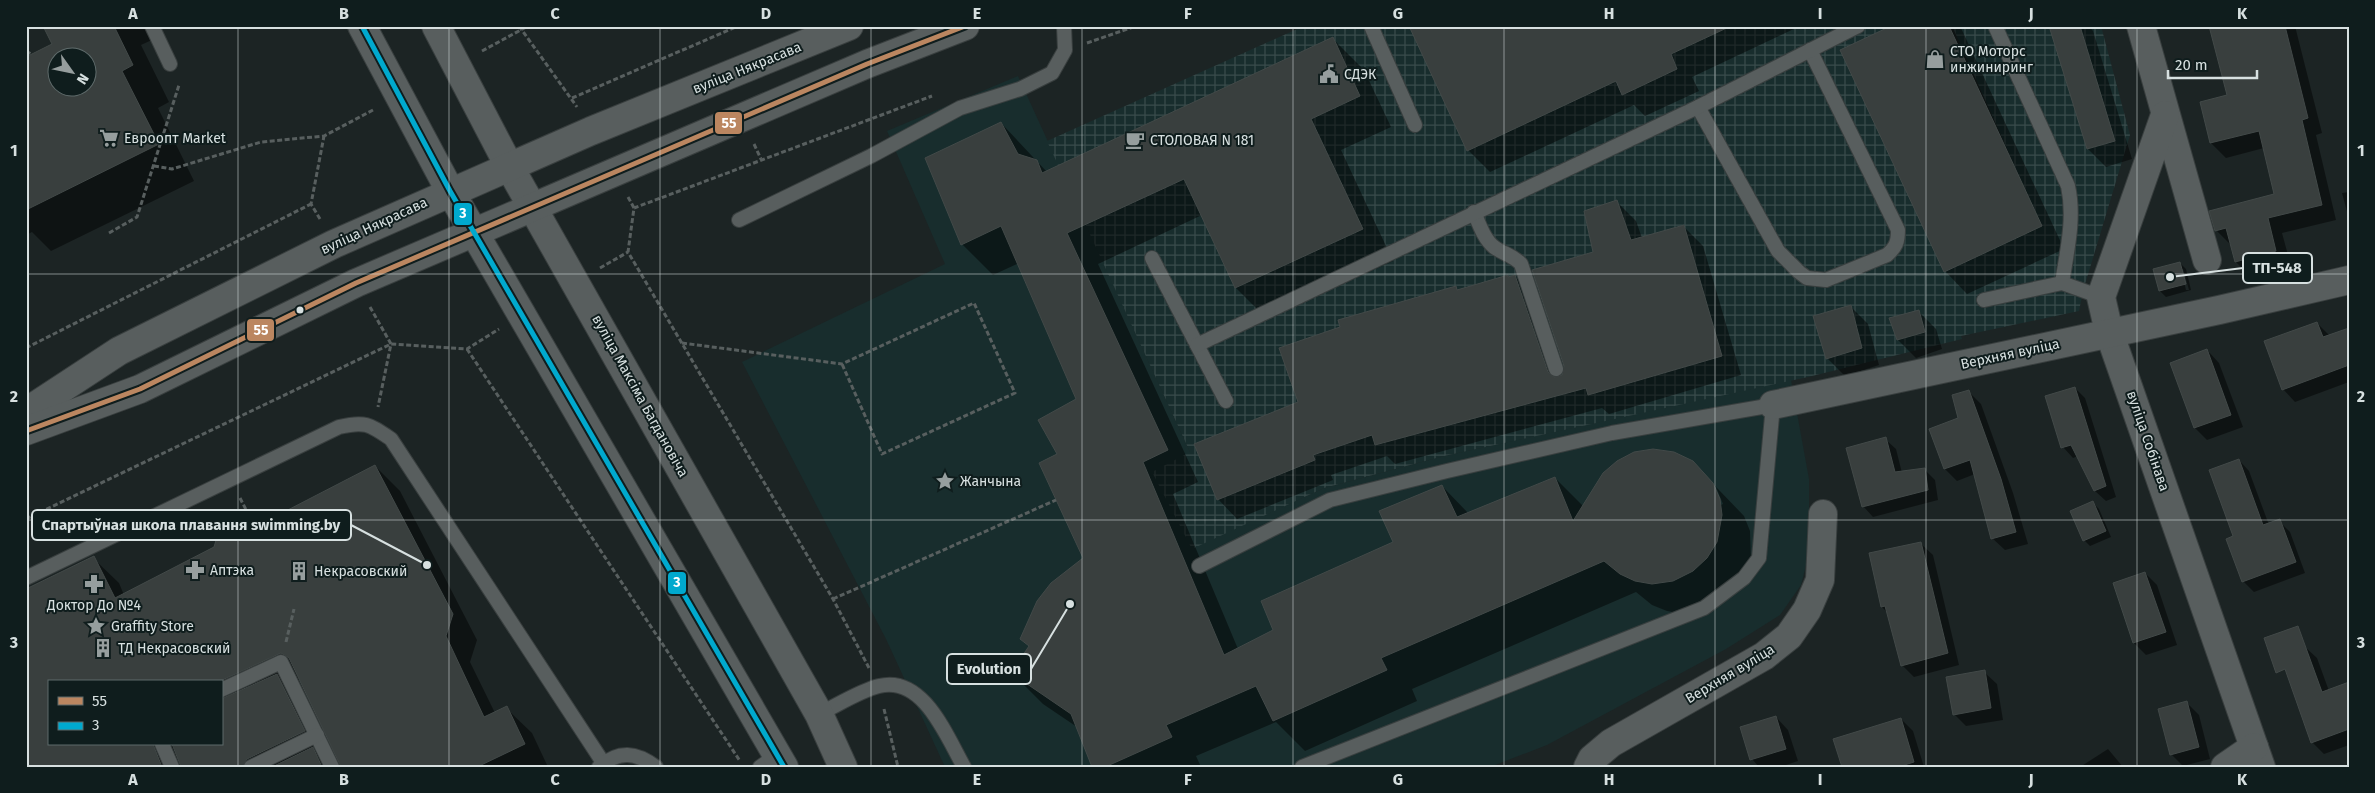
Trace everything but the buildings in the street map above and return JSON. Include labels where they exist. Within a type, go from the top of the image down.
[{"type":"main road","points":[[362,26],[450,191],[757,722],[774,763]]},
{"type":"main road","name":"вуліца Максіма Багдановіча","points":[[436,26],[509,166],[819,714],[843,767]]},
{"type":"main road","name":"вуліца Някрасава","points":[[26,412],[119,351],[334,244],[509,166],[849,26]]},
{"type":"main road","points":[[26,431],[140,389],[356,283],[867,64],[965,26]]},
{"type":"main road","points":[[2141,26],[2207,260]]},
{"type":"main road","points":[[2100,297],[2165,115]]},
{"type":"main road","name":"Верхняя вуліца","points":[[1773,405],[2219,310],[2349,280]]},
{"type":"main road","name":"вуліца Собінава","points":[[2100,297],[2109,332],[2258,757]]},
{"type":"main road","name":"Верхняя вуліца","points":[[1588,767],[1592,759],[1611,743],[1764,656],[1789,636],[1807,610],[1820,580],[1823,514]]},
{"type":"main road","points":[[757,722],[801,767]]},
{"type":"main road","points":[[2225,767],[2258,757]]},
{"type":"lane","points":[[152,26],[170,64]]},
{"type":"lane","points":[[738,220],[871,156],[960,108],[1020,89],[1052,73],[1065,50],[1064,26]]},
{"type":"lane","points":[[1371,26],[1415,125]]},
{"type":"lane","points":[[1197,345],[1698,107],[1858,26]]},
{"type":"lane","points":[[1996,28],[2068,186],[2072,203],[2071,220],[2062,283]]},
{"type":"lane","points":[[1698,107],[1778,251],[1799,272],[1807,278],[1826,280],[1887,255],[1895,248],[1898,240],[1898,230],[1810,50]]},
{"type":"lane","points":[[1474,212],[1485,237],[1493,247],[1513,256],[1521,264],[1556,369]]},
{"type":"lane","points":[[1152,258],[1226,401]]},
{"type":"lane","points":[[1984,300],[2062,283],[2100,297]]},
{"type":"lane","points":[[1302,767],[1704,608],[1744,578],[1759,558],[1773,405]]},
{"type":"lane","name":"Верхняя вуліца","points":[[1199,566],[1330,500],[1466,466],[1612,433],[1773,405]]},
{"type":"lane","points":[[26,578],[339,427],[359,422],[374,427],[391,439],[603,766],[620,754],[633,754],[644,757],[656,767]]},
{"type":"lane","points":[[222,690],[282,662],[332,767]]},
{"type":"lane","points":[[819,714],[878,686],[900,684],[918,693],[942,727],[964,767]]},
{"type":"lane","points":[[250,767],[316,735]]},
{"type":"lane","points":[[163,746],[172,767]]},
{"type":"path","points":[[572,98],[738,26]]},
{"type":"path","points":[[1065,50],[1136,26]]},
{"type":"path","points":[[26,51],[30,54]]},
{"type":"path","points":[[109,233],[137,217],[180,82],[170,64]]},
{"type":"path","points":[[898,767],[878,686],[833,599],[628,252],[634,208],[936,94]]},
{"type":"path","points":[[26,348],[311,204],[324,136],[261,142],[172,169],[154,166]]},
{"type":"path","points":[[682,343],[842,364],[974,304],[1015,393],[882,454],[842,364]]},
{"type":"path","points":[[26,520],[390,344],[467,349],[744,767]]},
{"type":"path","points":[[232,479],[255,527]]},
{"type":"path","points":[[833,599],[1056,500]]},
{"type":"path","points":[[282,662],[294,608]]},
{"type":"shaded area","points":[[1304,26],[1949,26],[2017,171],[1952,26],[2101,26],[2130,135],[2083,291],[2079,311],[1961,336],[1962,339],[1808,377],[1444,456],[1324,488],[1192,549],[1152,472],[1190,452],[1047,141]]},
{"type":"shaded area","points":[[1018,76],[1190,452],[1192,548],[1324,488],[1444,456],[1791,380],[1809,479],[1809,554],[1801,585],[1780,615],[1726,649],[1547,745],[1490,767],[945,767],[886,639],[742,362],[945,264],[887,131]]},
{"type":"transit line","name":"3","points":[[362,26],[450,191],[784,767]]},
{"type":"transit line","name":"55","points":[[26,431],[140,389],[356,283],[867,64],[965,26]]},
{"type":"place","name":"СТО Моторс инжиниринг","points":[[1935,59]]},
{"type":"place","name":"СДЭК","points":[[1329,74]]},
{"type":"place","name":"Евроопт Market","points":[[109,138]]},
{"type":"place","name":"СТОЛОВАЯ N 181","points":[[1135,140]]},
{"type":"place","name":"ТП-548","points":[[2170,277]]},
{"type":"place","name":"Жанчына","points":[[945,481]]},
{"type":"place","name":"Спартыўная школа плавання swimming.by","points":[[427,565]]},
{"type":"place","name":"Аптэка","points":[[195,570]]},
{"type":"place","name":"Некрасовский","points":[[299,571]]},
{"type":"place","name":"Доктор До №4","points":[[94,584]]},
{"type":"place","name":"Evolution","points":[[1070,604]]},
{"type":"place","name":"Graffity Store","points":[[96,626]]},
{"type":"place","name":"ТД Некрасовский","points":[[103,648]]}]
